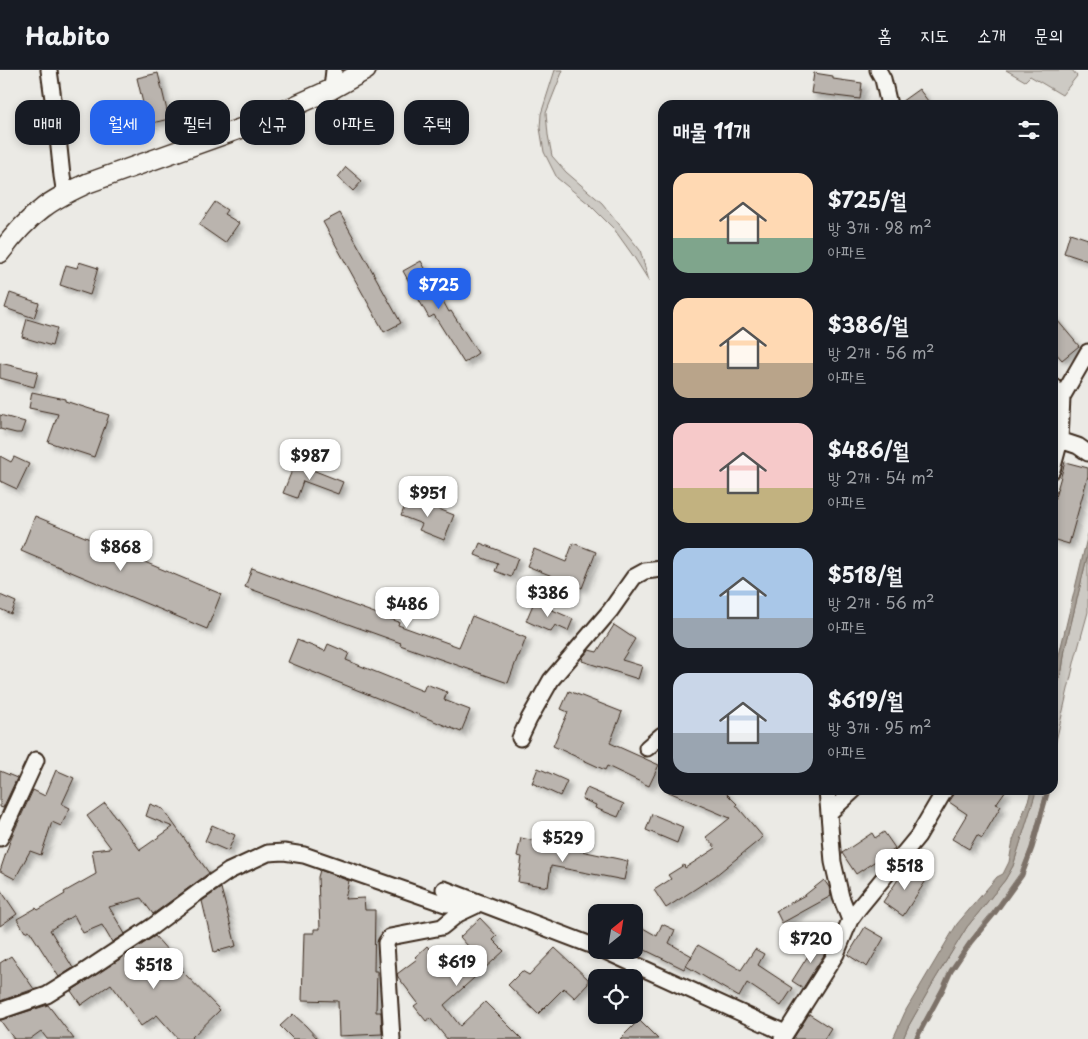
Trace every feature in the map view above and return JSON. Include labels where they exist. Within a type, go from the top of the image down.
[{"type":"street","points":[[49,70],[65,194]]},
{"type":"street","points":[[332,89],[334,70]]},
{"type":"street","points":[[0,253],[6,244],[43,208],[65,194],[88,183],[259,122],[332,89],[366,70]]},
{"type":"street","points":[[878,70],[883,79],[888,100]]},
{"type":"street","points":[[1058,448],[1062,397],[1088,352]]},
{"type":"street","points":[[1058,392],[1062,397]]},
{"type":"street","points":[[1060,440],[1078,446],[1088,453]]},
{"type":"street","points":[[520,738],[551,680],[610,611],[634,577],[645,571],[658,569]]},
{"type":"street","points":[[646,748],[658,738]]},
{"type":"street","points":[[0,838],[36,760]]},
{"type":"street","points":[[828,795],[833,862],[841,897],[850,920]]},
{"type":"street","points":[[829,813],[849,795]]},
{"type":"street","points":[[622,959],[784,1036],[836,954],[850,920],[918,836],[942,795]]},
{"type":"street","points":[[0,1011],[47,995],[153,926],[229,872],[268,853],[284,852],[304,855],[445,904],[481,903]]},
{"type":"street","points":[[444,889],[588,944]]},
{"type":"street","points":[[392,1039],[386,943],[390,937],[442,926],[458,914],[481,903]]},
{"type":"shaded area","points":[[555,70],[563,70],[546,113],[552,156],[566,172],[602,203],[640,250],[649,281],[614,229],[589,204],[557,178],[544,152],[540,128],[541,114]]},
{"type":"shaded area","points":[[1006,70],[1072,70],[1077,76],[1062,95],[1030,76],[1025,81]]},
{"type":"shaded area","points":[[1088,534],[1088,553],[1058,684],[1058,659]]},
{"type":"shaded area","points":[[1088,553],[1088,612],[1058,732],[1058,684]]},
{"type":"shaded area","points":[[1030,795],[1035,795],[1013,866],[1005,880],[967,927],[934,981],[903,1039],[893,1039],[906,1010],[957,924],[997,877],[1003,874],[1009,862],[1013,840]]},
{"type":"shaded area","points":[[1034,795],[1045,795],[1030,848],[1020,873],[960,954],[914,1039],[903,1039],[934,981],[967,927],[1005,880],[1013,866]]},
{"type":"building","points":[[158,73],[165,102],[165,120],[155,122],[155,100],[142,100],[137,78]]},
{"type":"building","points":[[814,73],[833,76],[833,79],[862,83],[860,99],[811,93]]},
{"type":"building","points":[[919,89],[927,100],[904,100]]},
{"type":"building","points":[[346,167],[362,181],[353,191],[338,177]]},
{"type":"building","points":[[215,202],[227,210],[224,214],[239,223],[225,243],[199,225]]},
{"type":"building","points":[[340,213],[401,323],[384,332],[323,222]]},
{"type":"building","points":[[1070,233],[1088,239],[1088,261],[1064,253]]},
{"type":"building","points":[[421,261],[449,312],[451,311],[478,353],[464,363],[434,315],[429,318],[403,271]]},
{"type":"building","points":[[79,262],[98,268],[90,295],[60,285],[66,265],[77,268]]},
{"type":"building","points":[[10,293],[39,303],[34,318],[5,308]]},
{"type":"building","points":[[27,319],[57,328],[52,346],[22,337]]},
{"type":"building","points":[[1058,321],[1079,346],[1062,360],[1058,356]]},
{"type":"building","points":[[0,363],[38,372],[34,387],[0,378]]},
{"type":"building","points":[[32,392],[65,399],[65,401],[109,415],[94,457],[48,442],[58,414],[29,408]]},
{"type":"building","points":[[0,415],[25,422],[21,433],[0,429]]},
{"type":"building","points":[[0,456],[11,462],[14,457],[29,464],[17,489],[0,481]]},
{"type":"building","points":[[1065,462],[1088,468],[1088,476],[1069,544],[1058,541],[1058,487]]},
{"type":"building","points":[[295,463],[343,482],[338,494],[303,481],[297,498],[283,493]]},
{"type":"building","points":[[408,497],[454,515],[444,540],[419,530],[422,524],[401,516]]},
{"type":"building","points":[[35,516],[221,594],[207,629],[21,551]]},
{"type":"building","points":[[480,543],[518,558],[511,577],[495,571],[498,564],[475,555]]},
{"type":"building","points":[[573,543],[596,552],[582,588],[527,566],[534,549],[566,562]]},
{"type":"building","points":[[252,568],[399,622],[398,625],[459,647],[472,616],[526,638],[508,683],[245,587]]},
{"type":"building","points":[[0,595],[16,602],[11,614],[0,609]]},
{"type":"building","points":[[534,602],[573,619],[568,631],[555,625],[551,632],[526,621]]},
{"type":"building","points":[[614,625],[635,639],[622,660],[642,666],[638,679],[582,661],[589,650],[597,652]]},
{"type":"building","points":[[297,640],[325,651],[328,644],[349,653],[346,660],[423,691],[426,684],[447,692],[444,700],[470,710],[461,732],[288,662]]},
{"type":"building","points":[[569,691],[622,712],[610,743],[658,765],[649,786],[607,766],[605,770],[553,746],[568,712],[561,709]]},
{"type":"building","points":[[538,768],[567,781],[560,796],[532,783]]},
{"type":"building","points":[[56,770],[74,778],[62,804],[70,808],[61,826],[52,822],[41,855],[30,851],[15,879],[0,871],[11,838],[33,790],[45,796]]},
{"type":"building","points":[[0,771],[17,778],[3,808],[0,807]]},
{"type":"building","points":[[587,788],[624,804],[618,817],[595,808],[596,805],[582,799]]},
{"type":"building","points":[[676,795],[728,795],[763,837],[715,876],[666,908],[654,890],[671,879],[668,875],[684,865],[685,868],[716,848],[706,837],[730,818]]},
{"type":"building","points":[[954,795],[1002,795],[996,804],[1001,806],[982,838],[977,835],[969,849],[952,839],[967,814],[949,802]]},
{"type":"building","points":[[105,803],[140,850],[173,827],[146,816],[150,804],[163,809],[209,873],[153,914],[141,898],[109,907],[125,934],[112,942],[102,925],[83,933],[74,915],[50,930],[73,968],[59,977],[29,930],[25,932],[17,919],[36,908],[38,910],[65,894],[64,892],[96,874],[92,850],[111,848],[87,816]]},
{"type":"building","points":[[652,814],[683,827],[677,843],[646,830]]},
{"type":"building","points":[[212,825],[235,835],[228,851],[205,841]]},
{"type":"building","points":[[884,832],[895,848],[856,874],[842,853],[872,833],[875,838]]},
{"type":"building","points":[[521,838],[628,861],[624,880],[551,866],[548,887],[518,882],[522,857],[517,856]]},
{"type":"building","points":[[907,866],[927,879],[903,916],[883,902]]},
{"type":"building","points":[[320,870],[349,881],[345,899],[364,898],[365,910],[375,910],[374,971],[377,971],[376,1012],[381,1012],[382,1034],[339,1036],[338,1001],[302,1000],[304,933],[314,933],[314,929],[320,929],[318,877]]},
{"type":"building","points":[[824,880],[829,887],[831,896],[782,923],[776,911],[805,895]]},
{"type":"building","points":[[221,888],[236,946],[214,952],[202,901]]},
{"type":"building","points":[[0,889],[17,914],[0,926]]},
{"type":"building","points":[[480,918],[497,936],[493,940],[504,951],[444,1005],[460,1026],[485,1002],[522,1039],[447,1039],[430,1018],[426,1021],[414,1006],[418,1003],[398,977],[397,974],[417,959],[415,957],[427,946],[446,966],[468,946],[460,937]]},
{"type":"building","points":[[662,924],[675,930],[669,943],[692,956],[684,969],[643,949],[643,928],[657,936]]},
{"type":"building","points":[[865,927],[884,938],[867,967],[848,955]]},
{"type":"building","points":[[155,936],[183,968],[181,970],[220,1010],[190,1039],[178,1039],[157,1015],[141,1026],[111,984],[81,1005],[71,991]]},
{"type":"building","points":[[818,940],[829,947],[803,988],[792,981]]},
{"type":"building","points":[[698,945],[741,970],[755,949],[764,954],[758,965],[793,988],[781,1006],[747,983],[739,997],[686,966]]},
{"type":"building","points":[[555,948],[588,979],[588,984],[575,998],[564,988],[538,1014],[508,985],[522,971],[529,975]]},
{"type":"building","points":[[11,956],[34,989],[0,1001],[0,963]]},
{"type":"building","points":[[48,1005],[74,1039],[47,1039],[41,1031],[30,1039],[14,1039],[0,1020]]},
{"type":"building","points":[[293,1014],[318,1039],[293,1039],[280,1026]]},
{"type":"building","points":[[809,1014],[831,1028],[824,1039],[793,1039]]},
{"type":"building","points":[[635,1024],[643,1024],[658,1039],[620,1039]]},
{"type":"waterway","points":[[916,1039],[951,971],[1022,875],[1032,848],[1047,795]]}]
